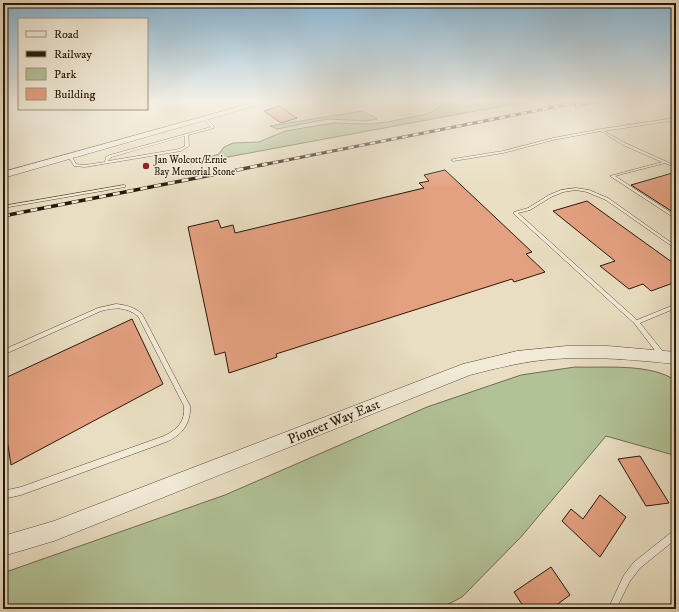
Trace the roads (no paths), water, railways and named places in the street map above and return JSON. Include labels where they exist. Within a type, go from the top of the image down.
[{"type":"street","points":[[3,175],[163,131]]},
{"type":"street","name":"Pioneer Way East","points":[[3,546],[54,532],[468,369],[509,358],[568,352],[625,354],[670,358]]},
{"type":"lane","points":[[106,163],[107,158],[111,156],[201,131]]},
{"type":"lane","points":[[453,160],[503,152],[598,131]]},
{"type":"lane","points":[[602,131],[624,144],[676,167]]},
{"type":"lane","points":[[70,156],[77,166],[106,163],[183,149],[187,146],[186,135]]},
{"type":"lane","points":[[665,162],[612,176],[676,218]]},
{"type":"lane","points":[[3,207],[124,186]]},
{"type":"lane","points":[[670,358],[636,322],[514,213],[529,209],[550,196],[562,191],[588,191],[607,199],[676,248]]},
{"type":"lane","points":[[3,353],[100,310],[113,306],[126,306],[134,309],[140,315],[187,406],[188,414],[187,420],[182,428],[166,439],[21,491],[3,495]]},
{"type":"lane","points":[[636,322],[676,306]]},
{"type":"lane","points":[[612,609],[627,578],[638,565],[676,534]]},
{"type":"railway","points":[[262,165],[436,131]]},
{"type":"railway","points":[[3,216],[267,164]]},
{"type":"place","name":"Jan Wolcott/Ernie Bay Memorial Stone","points":[[146,166]]}]
